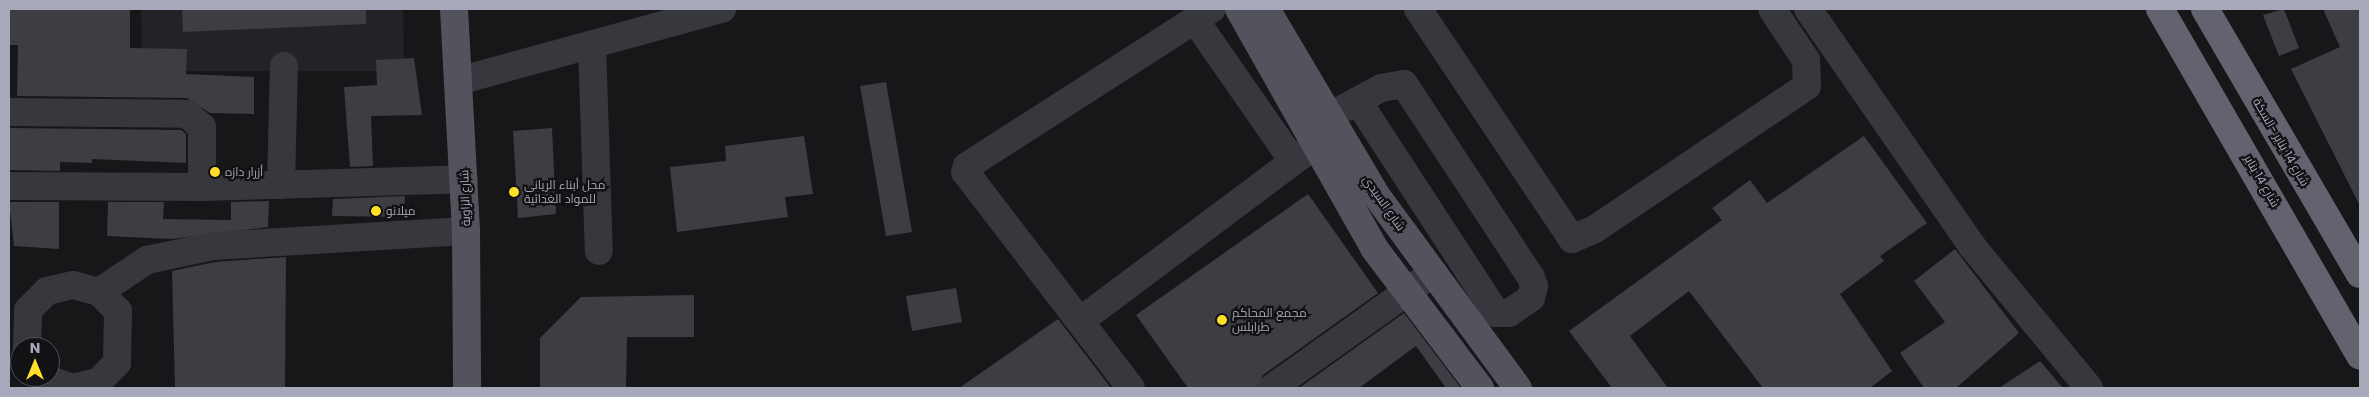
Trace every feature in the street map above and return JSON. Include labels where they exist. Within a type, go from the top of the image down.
[{"type":"highway","name":"شارع 14 يناير","points":[[2160,9],[2360,355]]},
{"type":"highway","name":"شارع 14 يناير -السكة","points":[[2204,9],[2360,274]]},
{"type":"main road","name":"شارع الزاوية","points":[[454,9],[466,231],[468,388]]},
{"type":"main road","points":[[1240,9],[1304,154],[1480,388]]},
{"type":"main road","name":"شارع السيدي","points":[[1266,9],[1328,117],[1376,195],[1518,388]]},
{"type":"street","points":[[458,81],[722,9]]},
{"type":"street","points":[[1418,9],[1572,239],[1595,230],[1807,86],[1806,60],[1772,9]]},
{"type":"street","points":[[1808,9],[1972,246],[2089,388]]},
{"type":"street","points":[[1080,321],[1304,154],[1203,14],[967,166],[965,172],[1131,388]]},
{"type":"street","points":[[592,44],[600,251]]},
{"type":"street","points":[[281,185],[284,66]]},
{"type":"street","points":[[1328,117],[1381,88],[1404,84],[1531,277],[1531,298],[1510,313],[1496,313],[1358,101]]},
{"type":"street","points":[[9,112],[187,114],[202,127],[202,187]]},
{"type":"street","points":[[9,186],[202,187],[464,179]]},
{"type":"street","points":[[99,292],[147,260],[213,246],[466,231]]},
{"type":"street","points":[[1272,388],[1433,273]]},
{"type":"street","points":[[27,337],[28,310],[47,292],[73,285],[99,292],[118,311],[117,363],[98,382],[72,388],[60,384]]},
{"type":"shaded area","points":[[141,9],[403,9],[404,71],[142,71]]},
{"type":"building","points":[[9,9],[130,9],[130,48],[187,49],[186,74],[254,77],[254,114],[210,113],[187,98],[17,96],[18,45],[9,45]]},
{"type":"building","points":[[182,9],[366,9],[366,24],[183,32]]},
{"type":"building","points":[[2284,9],[2299,48],[2279,56],[2263,15]]},
{"type":"building","points":[[2323,9],[2360,9],[2360,206],[2291,69],[2340,47]]},
{"type":"building","points":[[414,58],[422,115],[371,116],[373,166],[350,167],[344,87],[377,85],[376,60]]},
{"type":"building","points":[[886,82],[912,232],[886,236],[860,86]]},
{"type":"building","points":[[9,128],[181,130],[186,134],[186,163],[92,159],[92,163],[60,162],[60,171],[9,170]]},
{"type":"building","points":[[552,128],[556,214],[518,218],[513,131]]},
{"type":"building","points":[[804,136],[813,194],[785,197],[788,217],[677,232],[670,167],[726,161],[725,146]]},
{"type":"building","points":[[1864,136],[1927,223],[1880,256],[1884,261],[1840,294],[1892,371],[1870,388],[1763,388],[1689,291],[1630,336],[1668,388],[1612,388],[1569,331],[1722,220],[1712,208],[1750,180],[1767,203]]},
{"type":"building","points":[[1308,194],[1378,293],[1263,375],[1257,388],[1188,388],[1136,315]]},
{"type":"building","points":[[405,196],[404,217],[332,216],[333,199]]},
{"type":"building","points":[[269,201],[268,227],[171,239],[107,236],[108,202],[164,202],[163,219],[231,220],[231,202]]},
{"type":"building","points":[[9,202],[59,202],[59,249],[14,246]]},
{"type":"building","points":[[1955,249],[2019,333],[1956,388],[1924,388],[1900,353],[1945,322],[1914,281]]},
{"type":"building","points":[[286,257],[285,388],[175,388],[172,271],[215,262]]},
{"type":"building","points":[[956,288],[962,322],[912,331],[906,296]]},
{"type":"building","points":[[694,295],[694,337],[627,337],[626,388],[540,388],[540,338],[581,297]]},
{"type":"building","points":[[1404,313],[1461,388],[1446,388],[1416,346],[1359,388],[1299,388]]},
{"type":"building","points":[[1058,319],[1111,388],[959,388]]},
{"type":"building","points":[[2040,361],[2063,388],[1999,388]]},
{"type":"place","name":"أزرار دازه","points":[[215,172]]},
{"type":"place","name":"محل أبناء الرياني للمواد الغدائية","points":[[514,192]]},
{"type":"place","name":"ميلانو","points":[[376,211]]},
{"type":"place","name":"مجمع المحاكم طرابلس","points":[[1222,320]]}]
